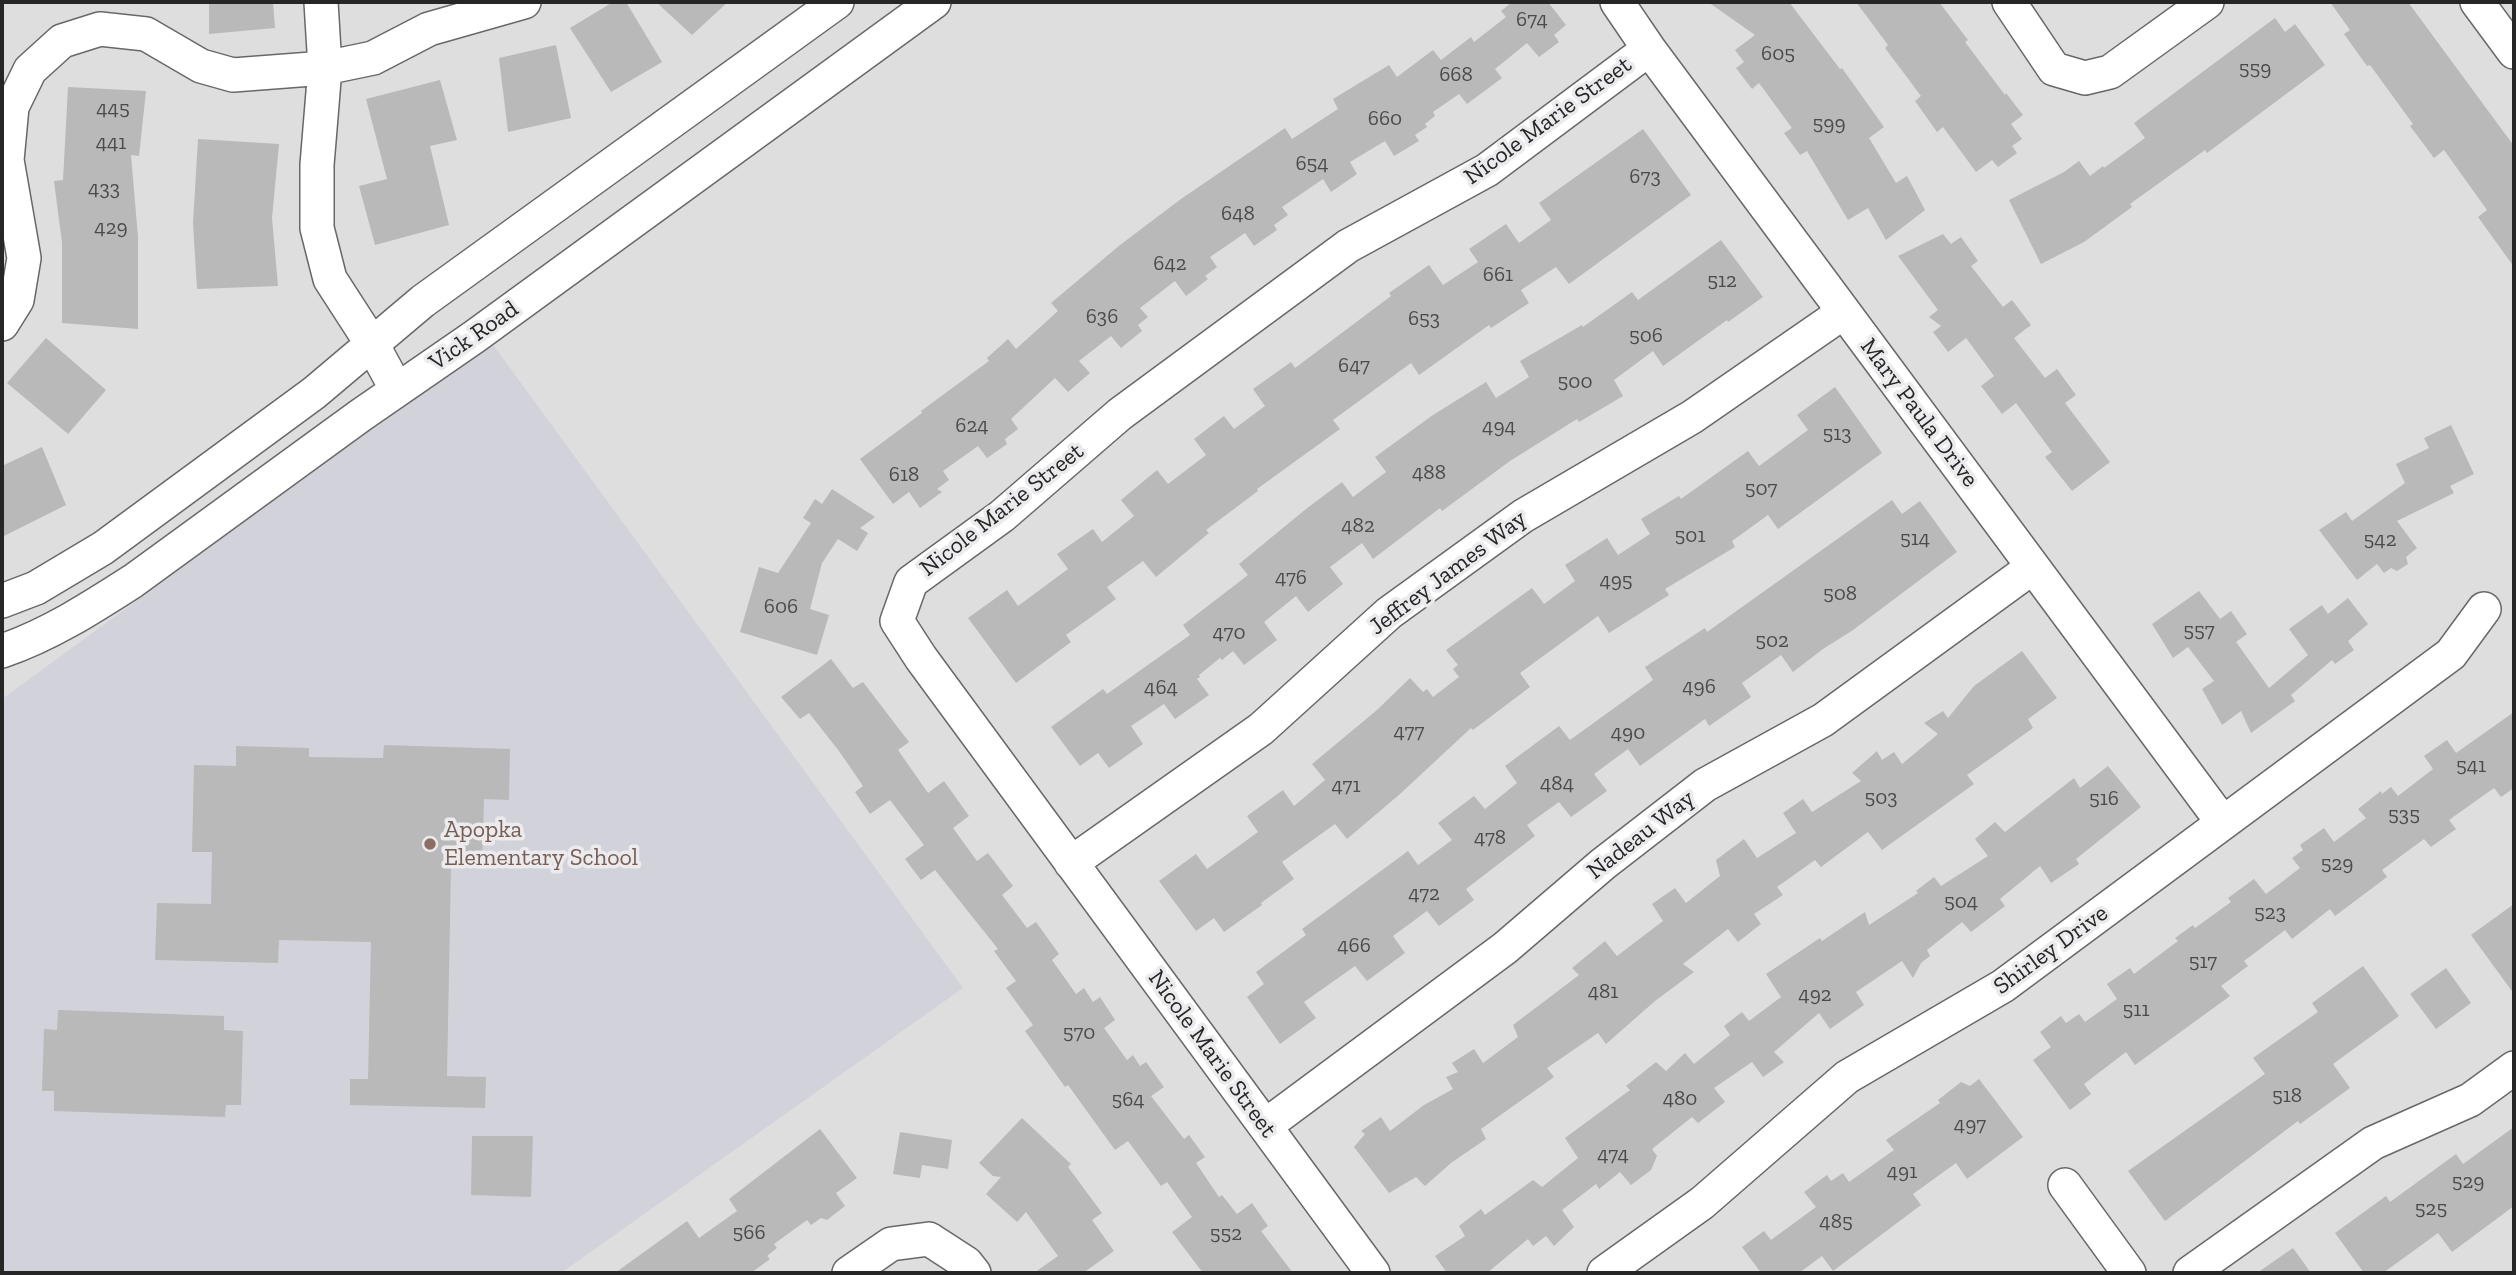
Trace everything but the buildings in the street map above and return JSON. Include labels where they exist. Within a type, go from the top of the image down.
[{"type":"street","points":[[320,2],[325,68],[317,165],[317,228],[330,279],[372,344],[397,390]]},
{"type":"street","points":[[2,324],[17,300],[24,258],[8,160],[12,107],[30,70],[62,41],[100,29],[146,34],[201,66],[233,75],[325,68],[373,58],[429,29],[524,2]]},
{"type":"street","points":[[2,601],[36,588],[103,548],[314,393],[424,301],[837,2]]},
{"type":"street","name":"Vick Road","points":[[2,651],[53,629],[133,581],[934,2]]},
{"type":"street","name":"Mary Paula Drive","points":[[1617,2],[1649,49],[2223,823]]},
{"type":"street","points":[[2009,2],[2054,69],[2085,78],[2110,72],[2207,2]]},
{"type":"street","points":[[2477,2],[2514,52]]},
{"type":"street","name":"Nicole Marie Street","points":[[1373,1273],[921,658],[897,621],[911,582],[1002,516],[1120,414],[1348,246],[1487,170],[1649,49]]},
{"type":"street","name":"Jeffrey James Way","points":[[1071,863],[1261,729],[1389,613],[1523,516],[1692,418],[1844,312]]},
{"type":"street","name":"Nadeau Way","points":[[1265,1126],[1505,948],[1603,864],[1705,785],[1823,720],[2033,567]]},
{"type":"street","name":"Shirley Drive","points":[[1604,1273],[1702,1203],[1847,1077],[2003,986],[2451,654],[2484,609]]},
{"type":"street","points":[[2190,1273],[2373,1143],[2470,1100],[2514,1068]]},
{"type":"street","points":[[2065,1185],[2129,1273]]},
{"type":"street","points":[[849,1273],[891,1244],[929,1239],[966,1263],[974,1273]]},
{"type":"shaded area","name":"Apopka Elementary School","points":[[491,342],[963,988],[561,1273],[2,1273],[2,699]]},
{"type":"place","name":"Apopka Elementary School","points":[[430,844]]}]
